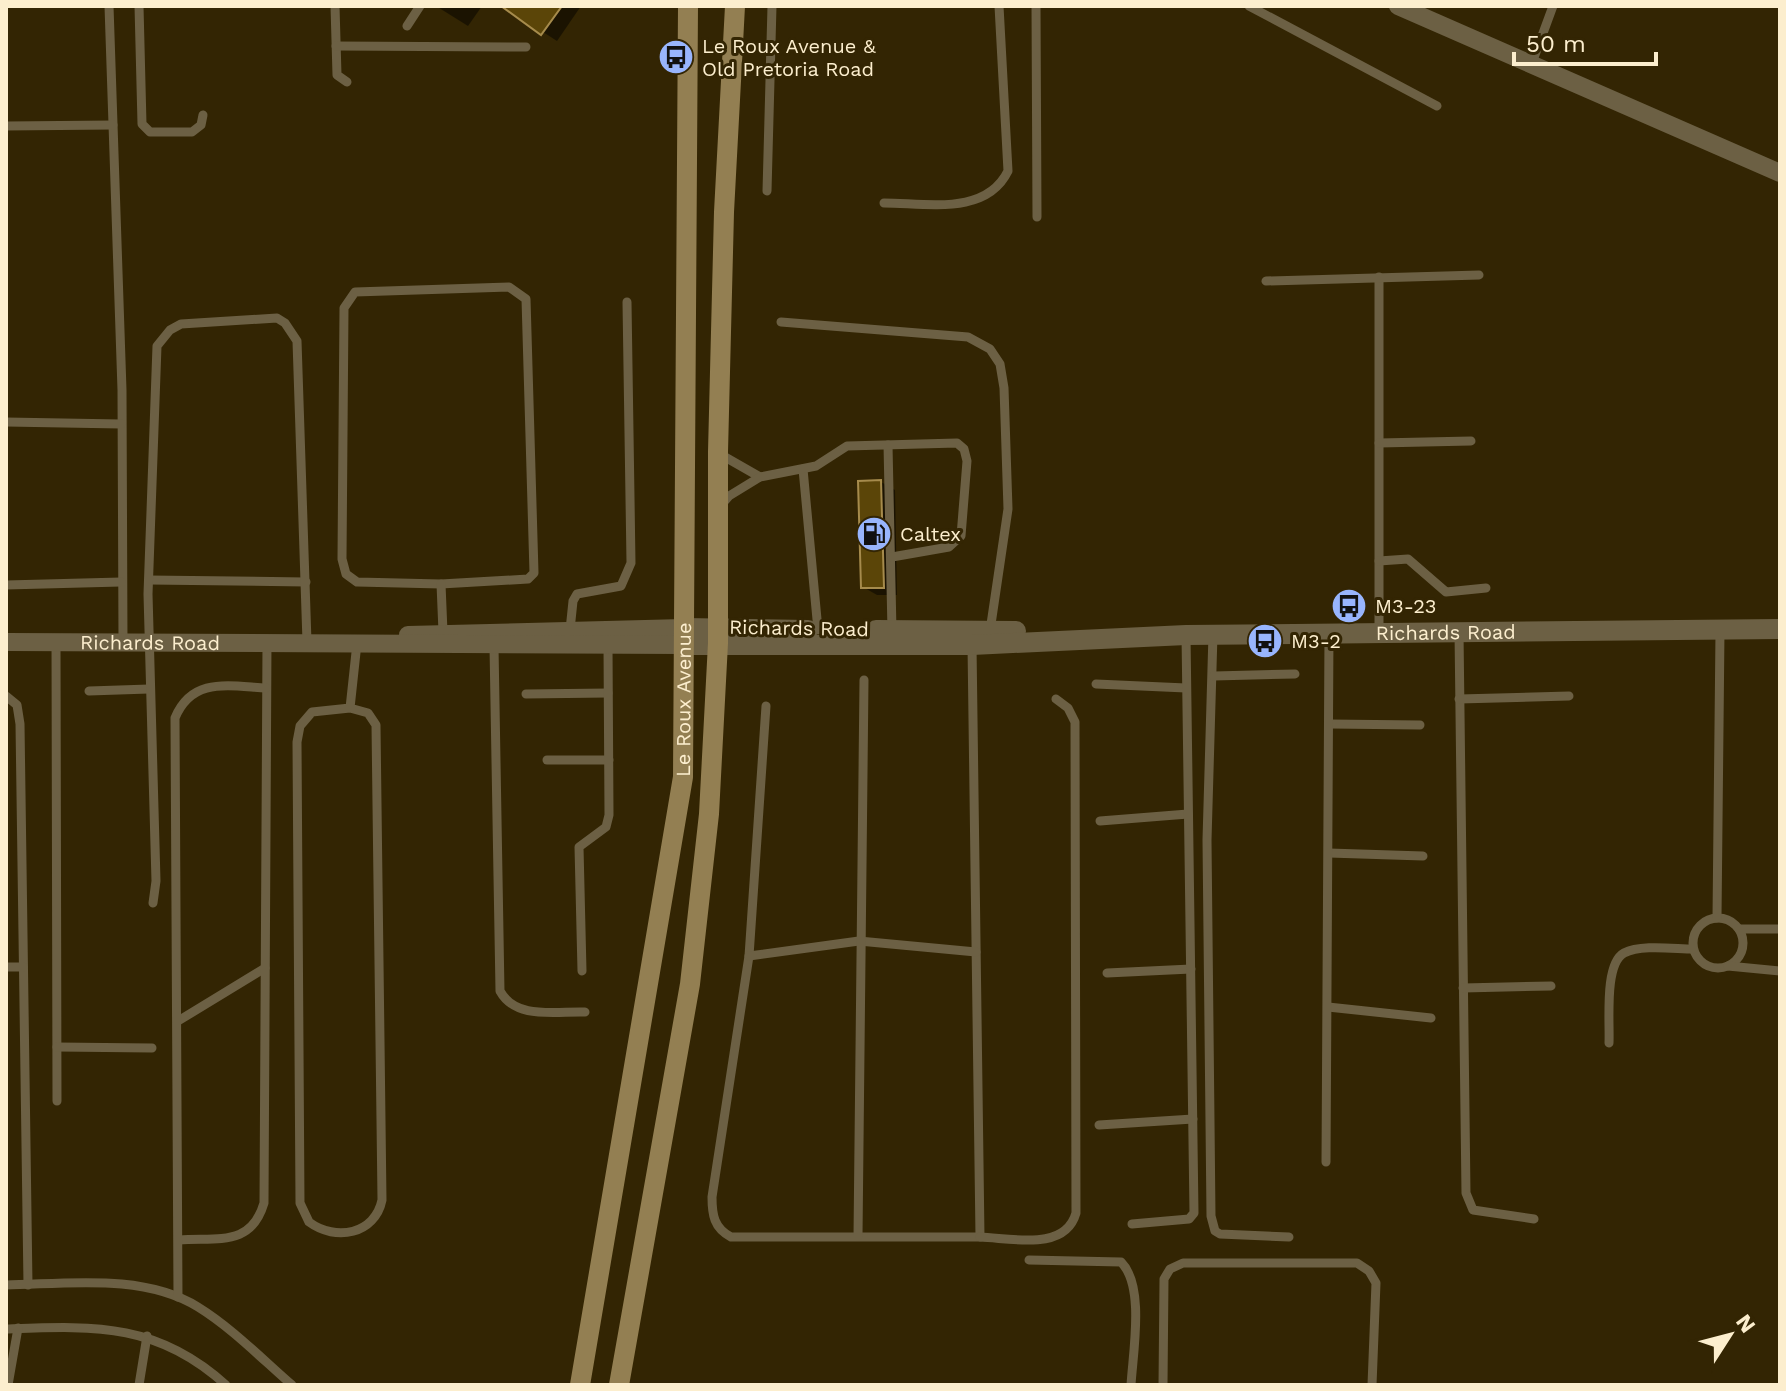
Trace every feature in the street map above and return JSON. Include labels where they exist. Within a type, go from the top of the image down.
[{"type":"main road","name":"Le Roux Avenue","points":[[619,1385],[667,1123],[699,920],[710,803],[718,635],[718,452],[735,6]]},
{"type":"main road","name":"Le Roux Avenue","points":[[580,1385],[683,777],[686,8]]},
{"type":"street","points":[[1399,6],[1780,173]]},
{"type":"street","name":"Richards Road","points":[[349,643],[443,632],[570,630],[684,636],[818,630],[972,645],[1064,638],[1213,634],[1780,629]]},
{"type":"street","name":"Richards Road","points":[[718,635],[892,636],[990,631],[1035,632],[1064,638]]},
{"type":"street","name":"Richards Road","points":[[6,642],[608,646],[684,636]]},
{"type":"lane","points":[[109,6],[121,424],[123,642]]},
{"type":"lane","points":[[139,6],[142,124],[150,132],[192,132],[201,125],[203,115]]},
{"type":"lane","points":[[335,6],[337,75],[347,82]]},
{"type":"lane","points":[[407,26],[420,6]]},
{"type":"lane","points":[[767,191],[772,6]]},
{"type":"lane","points":[[884,203],[969,202],[987,197],[1000,187],[1008,171],[999,6]]},
{"type":"lane","points":[[1036,6],[1037,217]]},
{"type":"lane","points":[[1249,6],[1437,106]]},
{"type":"lane","points":[[1532,63],[1553,6]]},
{"type":"lane","points":[[336,46],[526,47]]},
{"type":"lane","points":[[6,126],[113,125]]},
{"type":"lane","points":[[1266,281],[1479,275]]},
{"type":"lane","points":[[1379,277],[1379,633]]},
{"type":"lane","points":[[509,287],[526,299],[534,573],[528,579],[441,584],[357,582],[346,574],[342,559],[344,308],[355,292],[509,287]]},
{"type":"lane","points":[[570,630],[573,601],[577,594],[621,586],[631,563],[627,302]]},
{"type":"lane","points":[[153,903],[156,866],[149,689],[149,580],[157,346],[170,330],[181,324],[277,318],[285,323],[297,341],[307,642]]},
{"type":"lane","points":[[781,322],[968,337],[990,349],[1000,364],[1004,388],[1008,509],[990,631]]},
{"type":"lane","points":[[6,422],[121,424]]},
{"type":"lane","points":[[718,508],[729,496],[760,477],[816,466],[847,446],[948,441],[964,449],[967,461],[964,529],[957,541],[949,547],[892,557]]},
{"type":"lane","points":[[1379,443],[1471,441]]},
{"type":"lane","points":[[888,445],[892,636]]},
{"type":"lane","points":[[718,452],[760,477]]},
{"type":"lane","points":[[803,469],[818,630]]},
{"type":"lane","points":[[1379,561],[1408,559],[1446,592],[1486,588]]},
{"type":"lane","points":[[149,580],[306,582]]},
{"type":"lane","points":[[6,585],[121,582]]},
{"type":"lane","points":[[441,584],[443,632]]},
{"type":"lane","points":[[1717,918],[1720,631]]},
{"type":"lane","points":[[1459,632],[1468,1202],[1473,1210],[1534,1219]]},
{"type":"lane","points":[[1326,1162],[1329,633]]},
{"type":"lane","points":[[1213,634],[1207,840],[1211,1216],[1215,1231],[1220,1234],[1289,1237]]},
{"type":"lane","points":[[1132,1224],[1189,1219],[1194,1213],[1186,635]]},
{"type":"lane","points":[[56,642],[57,1101]]},
{"type":"lane","points":[[179,1240],[242,1236],[253,1229],[264,1203],[267,642]]},
{"type":"lane","points":[[349,643],[350,708]]},
{"type":"lane","points":[[972,645],[980,1237]]},
{"type":"lane","points":[[494,646],[500,991],[508,1005],[519,1011],[585,1012]]},
{"type":"lane","points":[[582,971],[579,847],[606,827],[609,815],[608,646]]},
{"type":"lane","points":[[1214,676],[1295,674]]},
{"type":"lane","points":[[858,1236],[864,680]]},
{"type":"lane","points":[[1096,684],[1186,688]]},
{"type":"lane","points":[[178,1297],[175,718],[180,705],[198,688],[209,685],[266,688]]},
{"type":"lane","points":[[89,691],[149,689]]},
{"type":"lane","points":[[526,694],[608,693]]},
{"type":"lane","points":[[6,696],[17,705],[20,724],[28,1285]]},
{"type":"lane","points":[[1459,699],[1569,696]]},
{"type":"lane","points":[[766,706],[749,956],[712,1197],[713,1218],[719,1229],[731,1237],[1048,1240],[1069,1228],[1076,1213],[1075,722],[1068,708],[1056,699]]},
{"type":"lane","points":[[350,708],[368,713],[376,725],[382,1200],[380,1212],[371,1223],[361,1229],[340,1233],[309,1222],[300,1203],[297,742],[300,726],[312,712],[350,708]]},
{"type":"lane","points":[[1330,724],[1420,725]]},
{"type":"lane","points":[[547,760],[609,760]]},
{"type":"lane","points":[[1100,821],[1188,814]]},
{"type":"lane","points":[[1329,853],[1423,856]]},
{"type":"lane","points":[[1728,966],[1741,955],[1743,946],[1739,929],[1733,923],[1717,918],[1708,920],[1695,931],[1693,949],[1703,963],[1711,967],[1780,971]]},
{"type":"lane","points":[[1739,929],[1780,929]]},
{"type":"lane","points":[[749,956],[859,941],[976,952]]},
{"type":"lane","points":[[1609,1043],[1611,972],[1617,960],[1625,952],[1693,949]]},
{"type":"lane","points":[[6,967],[23,967]]},
{"type":"lane","points":[[178,1021],[265,968]]},
{"type":"lane","points":[[1107,973],[1191,969]]},
{"type":"lane","points":[[1463,988],[1551,986]]},
{"type":"lane","points":[[1328,1007],[1431,1018]]},
{"type":"lane","points":[[57,1047],[152,1048]]},
{"type":"lane","points":[[1099,1125],[1193,1119]]},
{"type":"lane","points":[[1029,1260],[1121,1262],[1131,1272],[1135,1288],[1131,1385]]},
{"type":"lane","points":[[1163,1385],[1164,1279],[1170,1269],[1183,1263],[1357,1263],[1369,1271],[1376,1283],[1372,1385]]},
{"type":"lane","points":[[6,1285],[144,1287],[178,1297],[219,1322],[292,1385]]},
{"type":"lane","points":[[8,1385],[18,1328]]},
{"type":"lane","points":[[6,1329],[78,1328],[147,1336],[186,1354],[226,1385]]},
{"type":"lane","points":[[139,1385],[147,1336]]},
{"type":"building","points":[[501,6],[562,6],[541,35]]},
{"type":"building","name":"Caltex","points":[[881,480],[884,588],[861,588],[858,481]]},
{"type":"place","name":"Le Roux Avenue & Old Pretoria Road","points":[[676,57]]},
{"type":"place","name":"Caltex","points":[[874,534]]},
{"type":"place","name":"M3-23","points":[[1349,606]]},
{"type":"place","name":"M3-2","points":[[1265,641]]}]
